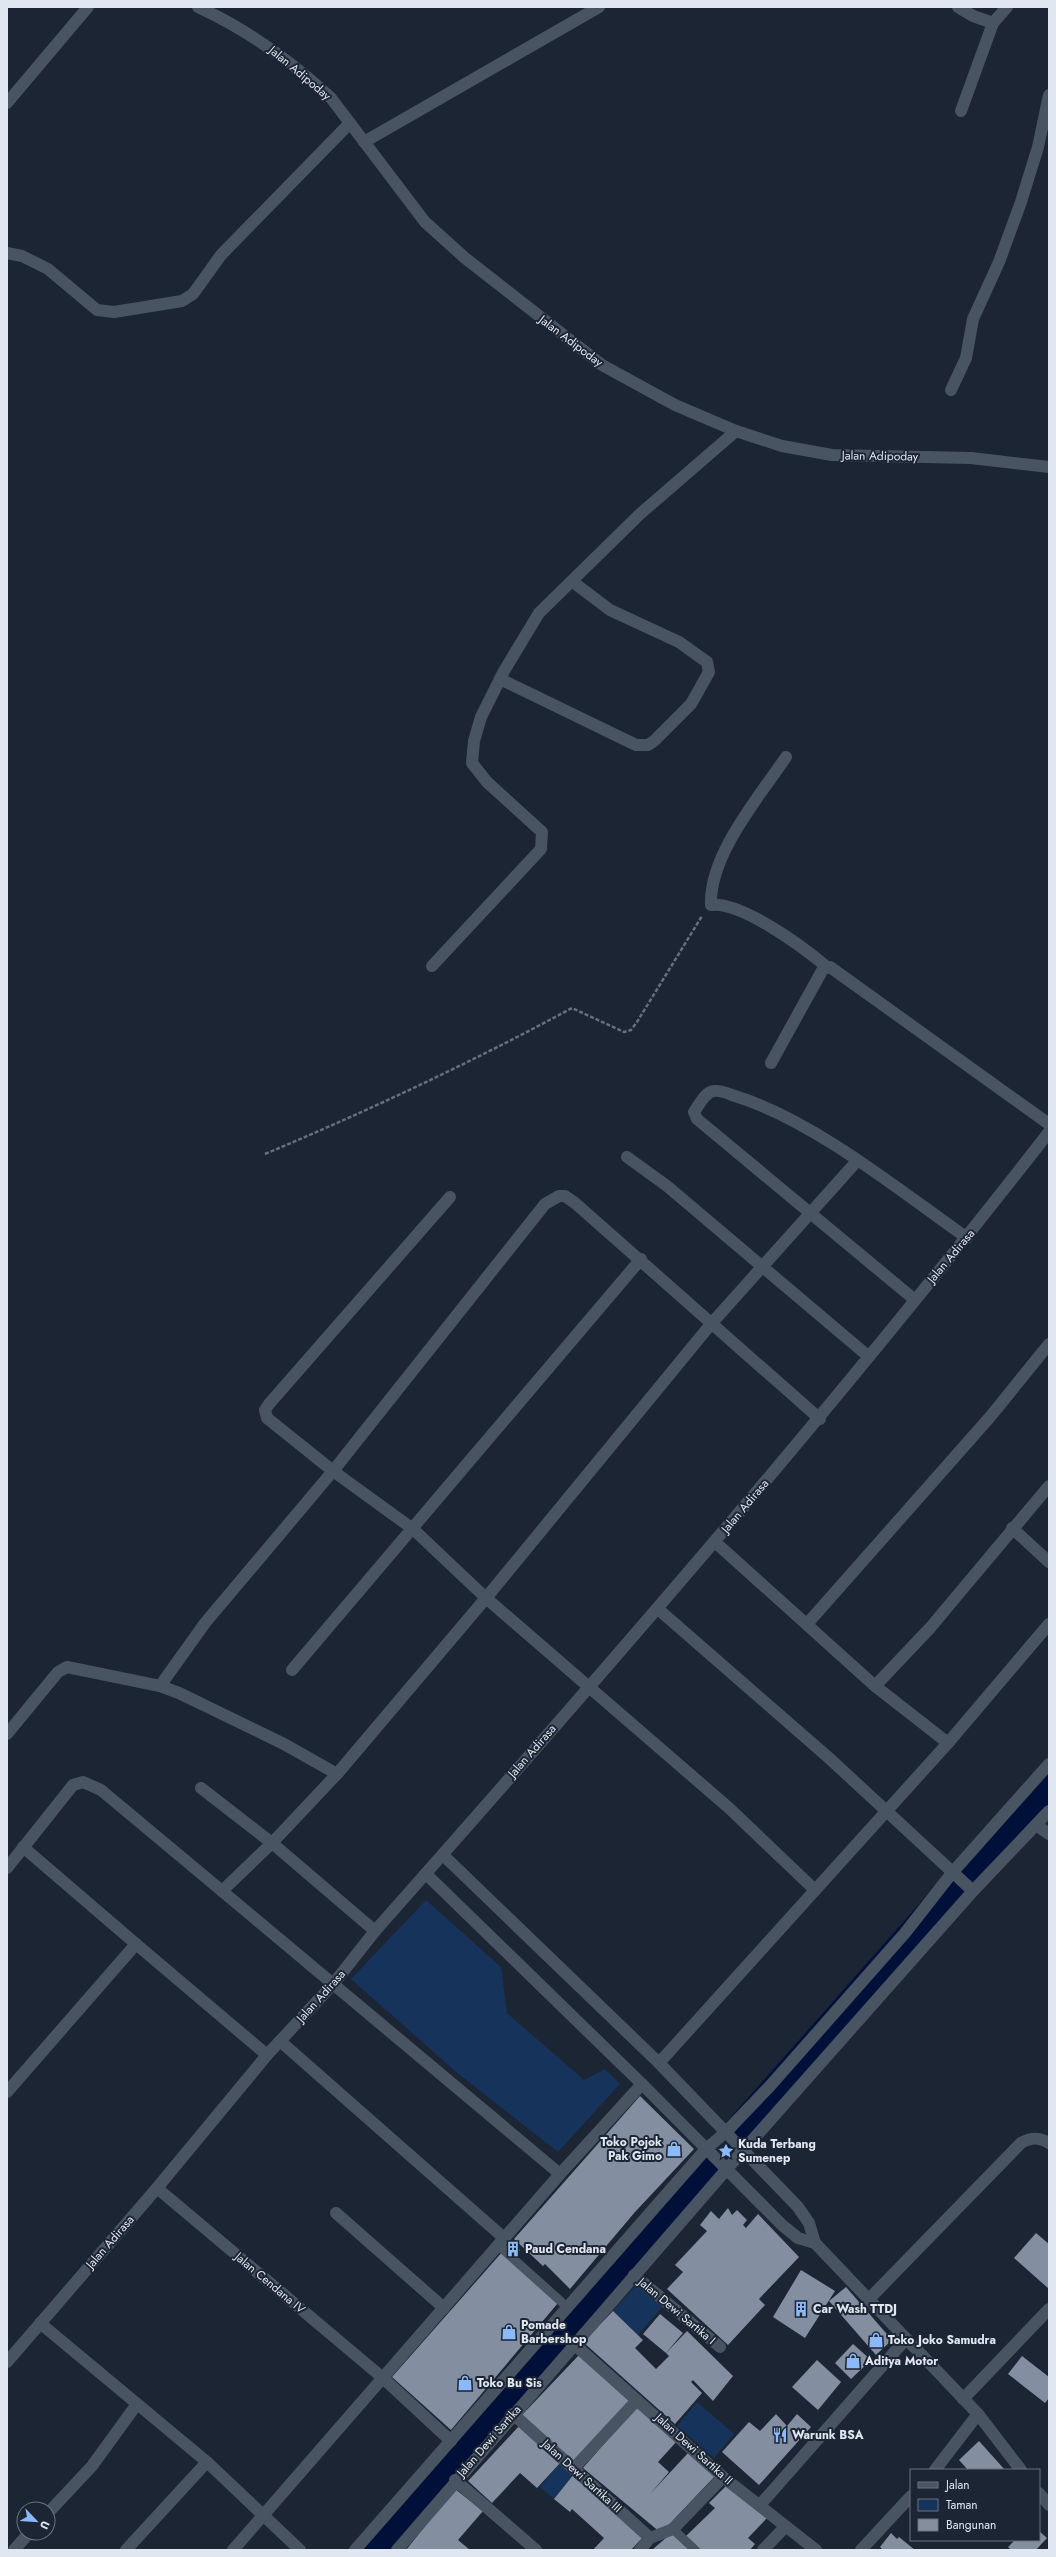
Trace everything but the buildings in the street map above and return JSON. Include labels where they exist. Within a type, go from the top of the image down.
[{"type":"street","points":[[7,103],[88,7]]},
{"type":"street","name":"Jalan Adipoday","points":[[198,7],[219,11],[272,49],[331,98],[425,222],[465,258],[602,365],[675,405],[736,431],[782,446],[832,455],[972,458],[1049,467]]},
{"type":"street","points":[[364,142],[599,7]]},
{"type":"street","points":[[958,7],[973,16],[992,23]]},
{"type":"street","points":[[961,111],[992,23],[1007,7]]},
{"type":"street","points":[[952,390],[966,358],[973,319],[999,262],[1021,202],[1038,147],[1049,95]]},
{"type":"street","points":[[7,253],[22,256],[48,269],[97,310],[114,312],[182,301],[192,294],[220,255],[350,123]]},
{"type":"street","points":[[432,966],[541,849],[542,832],[487,782],[472,763],[474,741],[481,718],[500,679],[539,613],[573,582],[640,514],[736,431]]},
{"type":"street","points":[[500,679],[636,745],[648,744],[654,741],[691,704],[710,672],[707,662],[679,642],[610,610],[573,582]]},
{"type":"street","points":[[786,756],[734,834],[710,889],[711,905],[721,904],[736,908],[801,947],[827,967],[837,970],[1049,1124]]},
{"type":"street","points":[[771,1063],[823,969],[827,967]]},
{"type":"street","points":[[915,1300],[697,1119],[694,1112],[706,1095],[718,1091],[749,1100],[797,1123],[857,1161],[967,1238]]},
{"type":"street","name":"Jalan Adirasa","points":[[7,2362],[157,2188],[267,2055],[334,1983],[375,1931],[589,1685],[658,1609],[820,1419],[868,1356],[967,1238],[1049,1132]]},
{"type":"street","points":[[627,1157],[667,1186],[868,1356]]},
{"type":"street","points":[[222,1891],[272,1843],[337,1774],[486,1598],[711,1324],[857,1161]]},
{"type":"street","points":[[160,1686],[205,1623],[332,1470],[540,1210],[552,1199],[559,1196],[571,1199],[641,1259],[711,1324],[820,1419]]},
{"type":"street","points":[[450,1197],[265,1410],[266,1418],[332,1470],[413,1530],[486,1598],[589,1685],[729,1808],[815,1890]]},
{"type":"street","points":[[292,1670],[413,1530],[499,1424],[641,1259]]},
{"type":"street","points":[[806,1624],[990,1418],[1049,1344]]},
{"type":"street","points":[[875,1686],[930,1628],[1012,1528],[1049,1486]]},
{"type":"street","points":[[1012,1528],[1049,1562]]},
{"type":"street","points":[[715,1542],[875,1686],[948,1743]]},
{"type":"street","points":[[658,1609],[829,1758],[953,1874],[973,1890]]},
{"type":"street","points":[[659,2064],[948,1743],[1049,1624]]},
{"type":"street","points":[[7,1734],[58,1672],[67,1667],[160,1686],[284,1744],[337,1774]]},
{"type":"street","points":[[355,2550],[451,2441],[566,2306],[706,2149],[726,2132],[770,2086],[905,1933],[953,1874],[1049,1764]]},
{"type":"street","points":[[7,1868],[73,1785],[83,1782],[101,1790],[334,1983],[560,2174]]},
{"type":"street","points":[[201,1788],[272,1843],[375,1931]]},
{"type":"street","name":"Jalan Dewi Sartika","points":[[397,2550],[455,2480],[973,1890],[1049,1811]]},
{"type":"street","points":[[1036,1825],[1049,1834]]},
{"type":"street","points":[[23,1848],[267,2055]]},
{"type":"street","points":[[443,1854],[659,2064],[798,2207],[809,2223],[815,2243],[869,2299],[905,2340],[978,2414],[1020,2469]]},
{"type":"street","points":[[426,1874],[642,2084],[782,2225],[798,2238],[815,2243]]},
{"type":"street","points":[[7,2092],[136,1944]]},
{"type":"street","points":[[280,2041],[501,2242]]},
{"type":"street","points":[[233,2550],[560,2174],[642,2084]]},
{"type":"street","points":[[869,2299],[1021,2143],[1029,2138],[1039,2138],[1049,2143]]},
{"type":"street","name":"Jalan Cendana IV","points":[[157,2188],[383,2378],[451,2441]]},
{"type":"street","points":[[336,2213],[444,2308]]},
{"type":"street","name":"Jalan Dewi Sartika I","points":[[634,2275],[720,2347]]},
{"type":"street","points":[[963,2399],[1049,2309]]},
{"type":"street","points":[[40,2323],[207,2462],[300,2550]]},
{"type":"street","points":[[760,2505],[905,2340]]},
{"type":"street","name":"Jalan Dewi Sartika II","points":[[575,2345],[723,2477],[816,2550]]},
{"type":"street","points":[[574,2468],[637,2400]]},
{"type":"street","points":[[56,2504],[92,2466],[137,2404]]},
{"type":"street","name":"Jalan Dewi Sartika III","points":[[513,2414],[650,2538]]},
{"type":"street","points":[[936,2469],[978,2414]]},
{"type":"street","points":[[126,2550],[207,2462]]},
{"type":"street","points":[[640,2550],[650,2538],[673,2530],[723,2477]]},
{"type":"street","points":[[455,2480],[536,2550]]},
{"type":"street","points":[[1040,2494],[1049,2505]]},
{"type":"street","points":[[861,2550],[910,2497]]},
{"type":"street","points":[[763,2550],[785,2527]]},
{"type":"street","points":[[14,2550],[22,2541]]},
{"type":"lane","points":[[501,2242],[566,2306]]},
{"type":"lane","points":[[673,2530],[695,2550]]},
{"type":"path","points":[[265,1154],[362,1114],[475,1060],[572,1008],[624,1032],[631,1030],[701,916],[711,905]]},
{"type":"green space","points":[[426,1900],[501,1967],[507,2013],[584,2080],[605,2069],[620,2084],[558,2152],[455,2071],[351,1979]]},
{"type":"green space","points":[[637,2284],[663,2306],[638,2335],[613,2311]]},
{"type":"green space","points":[[697,2402],[734,2434],[714,2458],[677,2426]]},
{"type":"green space","points":[[561,2462],[574,2474],[554,2499],[540,2487]]},
{"type":"waterway","points":[[741,2133],[1049,1784]]},
{"type":"waterway","points":[[379,2550],[708,2167]]},
{"type":"place","name":"Toko Pojok Pak Gimo","points":[[674,2149]]},
{"type":"place","name":"Kuda Terbang Sumenep","points":[[726,2151]]},
{"type":"place","name":"Paud Cendana","points":[[513,2249]]},
{"type":"place","name":"Car Wash TTDJ","points":[[801,2309]]},
{"type":"place","name":"Pomade Barbershop","points":[[509,2332]]},
{"type":"place","name":"Toko Joko Samudra","points":[[876,2340]]},
{"type":"place","name":"Aditya Motor","points":[[853,2361]]},
{"type":"place","name":"Toko Bu Sis","points":[[465,2383]]},
{"type":"place","name":"Warunk BSA","points":[[780,2435]]}]
